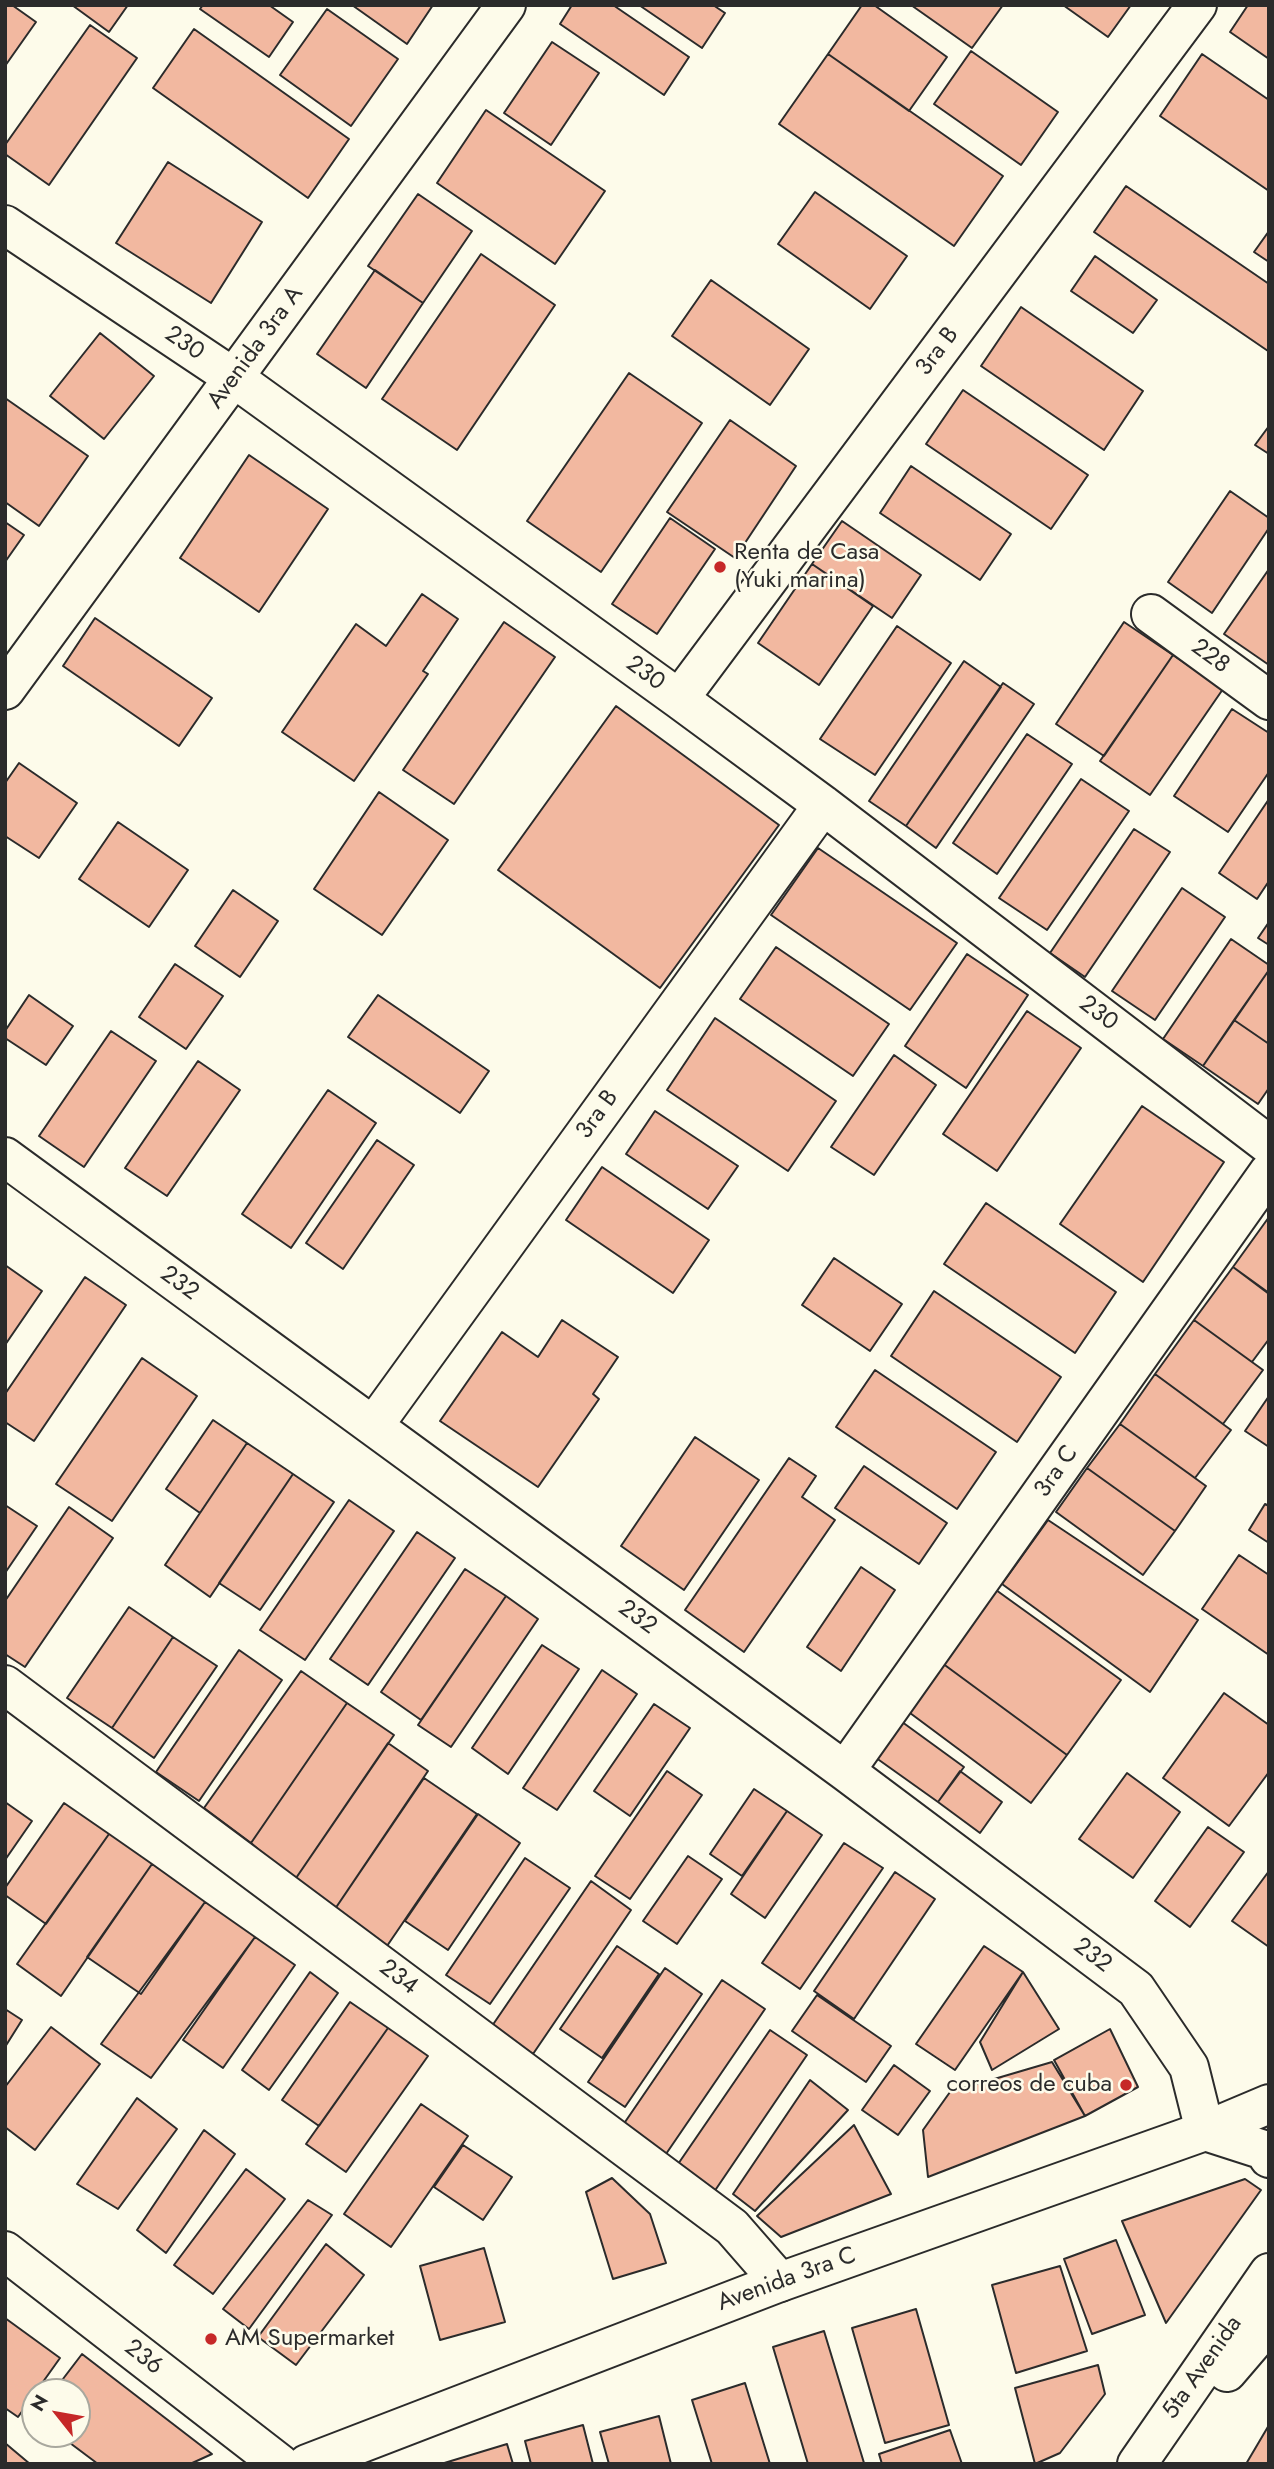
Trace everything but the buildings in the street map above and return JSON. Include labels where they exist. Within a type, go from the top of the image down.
[{"type":"main road","name":"Avenida 3ra A","points":[[5,690],[506,5]]},
{"type":"main road","name":"3ra B","points":[[679,699],[1197,5]]},
{"type":"main road","name":"230","points":[[5,225],[234,378],[679,699],[823,805],[1269,1145]]},
{"type":"main road","name":"228","points":[[1151,614],[1269,700]]},
{"type":"main road","name":"3ra B","points":[[374,1425],[823,805]]},
{"type":"main road","name":"232","points":[[5,1157],[845,1771],[1136,1989],[1189,2067],[1205,2131]]},
{"type":"main road","name":"3ra C","points":[[845,1771],[1269,1172]]},
{"type":"main road","name":"234","points":[[5,1685],[732,2227],[780,2282]]},
{"type":"main road","name":"Avenida 3ra C","points":[[307,2464],[780,2282],[1205,2131],[1269,2104]]},
{"type":"main road","points":[[1205,2131],[1264,2150],[1269,2158]]},
{"type":"main road","name":"236","points":[[5,2251],[280,2464]]},
{"type":"main road","name":"5ta Avenida","points":[[1137,2464],[1269,2273]]},
{"type":"main road","name":"5ta Avenida","points":[[1148,2464],[1269,2323]]},
{"type":"place","name":"Renta de Casa (Yuki marina)","points":[[720,567]]},
{"type":"place","name":"correos de cuba","points":[[1126,2085]]},
{"type":"place","name":"AM Supermarket","points":[[211,2339]]}]
